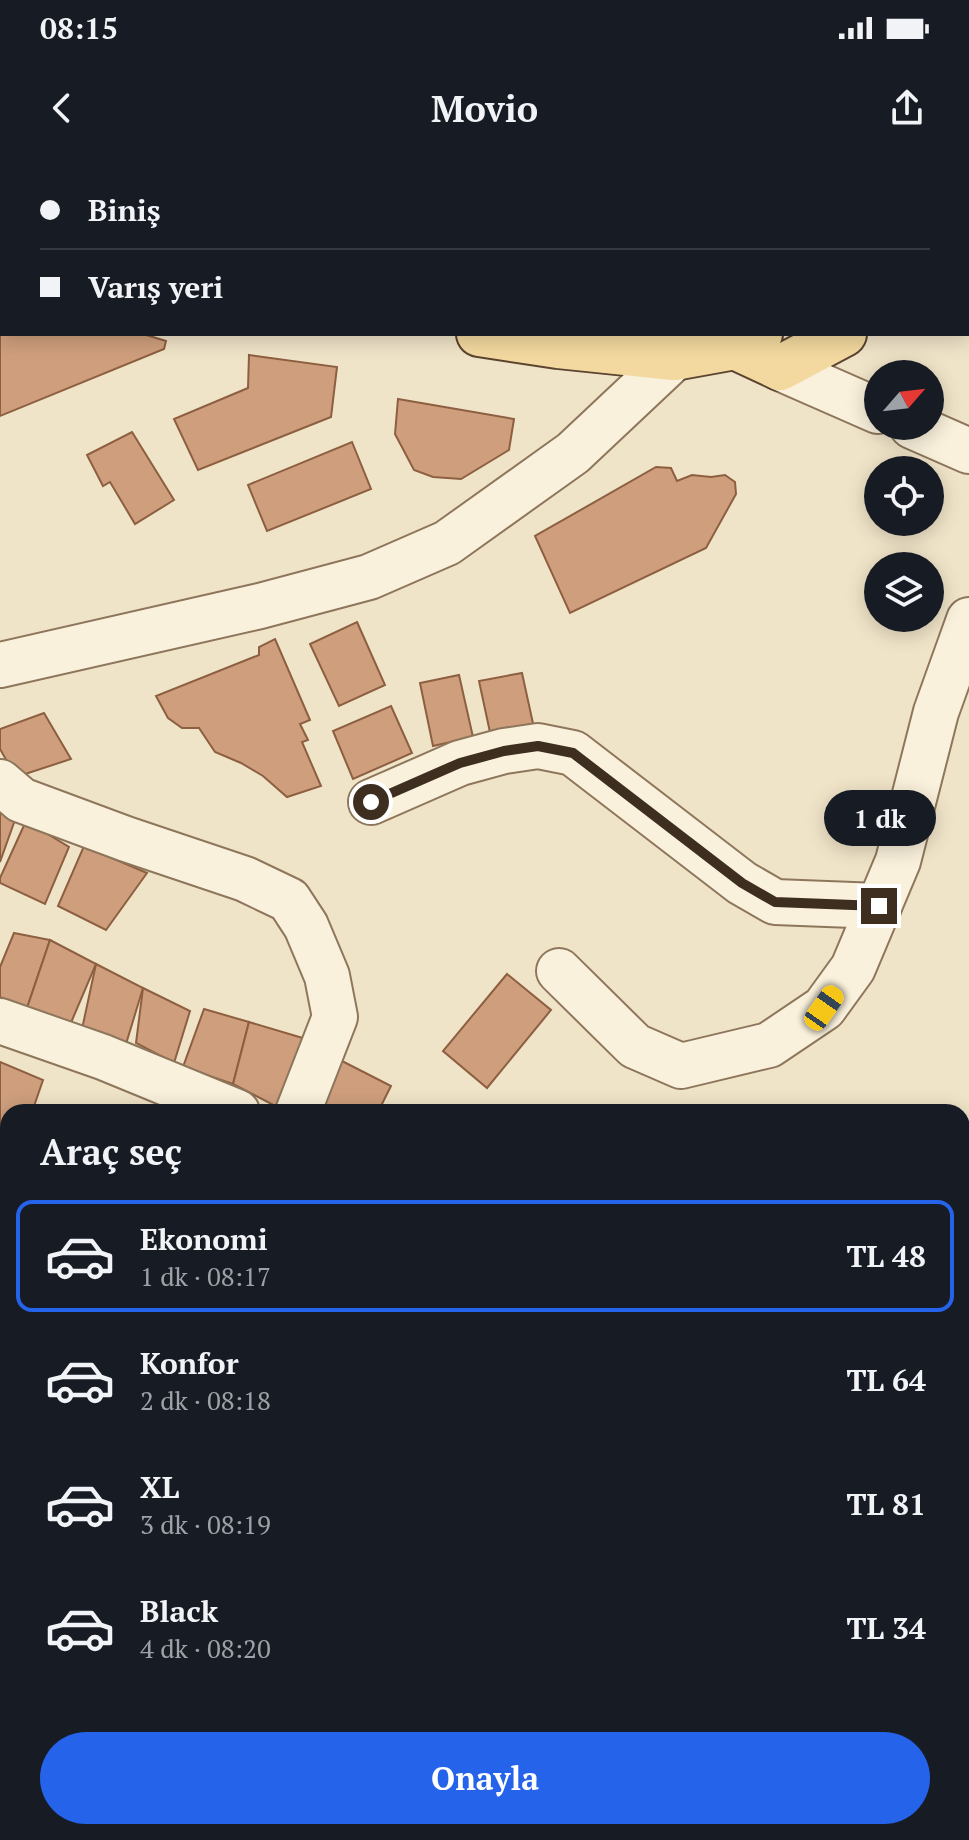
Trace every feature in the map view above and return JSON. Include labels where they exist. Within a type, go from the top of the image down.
[{"type":"main road","points":[[492,336],[674,358],[758,350],[833,336]]},
{"type":"street","points":[[758,350],[864,404]]},
{"type":"street","points":[[0,665],[369,577],[447,543],[573,453],[674,358]]},
{"type":"street","points":[[944,440],[969,451]]},
{"type":"street","points":[[559,971],[635,1046],[681,1066],[769,1045],[824,1008],[853,968],[898,861],[936,712],[969,620]]},
{"type":"street","points":[[371,802],[460,763],[504,751],[538,746],[573,753],[742,883],[775,902],[879,906]]},
{"type":"street","points":[[0,782],[21,800],[245,879],[289,900],[306,926],[327,976],[335,1017],[301,1104]]},
{"type":"street","points":[[0,1021],[103,1057],[218,1104]]},
{"type":"building","points":[[0,336],[150,336],[166,341],[164,349],[0,416]]},
{"type":"building","points":[[249,355],[337,367],[331,417],[198,470],[174,419],[248,388]]},
{"type":"building","points":[[398,399],[514,419],[509,450],[461,479],[433,477],[414,470],[395,434]]},
{"type":"building","points":[[132,432],[174,500],[135,524],[110,482],[103,486],[87,455]]},
{"type":"building","points":[[352,442],[371,489],[267,531],[248,485]]},
{"type":"building","points":[[656,467],[671,468],[677,481],[692,475],[725,475],[735,482],[736,494],[706,548],[570,613],[535,536]]},
{"type":"building","points":[[357,622],[385,685],[339,706],[310,644]]},
{"type":"building","points":[[275,639],[310,720],[300,724],[308,740],[302,742],[321,786],[287,797],[263,776],[215,752],[199,728],[182,728],[168,718],[156,696],[259,655],[259,647]]},
{"type":"building","points":[[522,673],[534,728],[491,737],[479,681]]},
{"type":"building","points":[[459,675],[473,737],[433,746],[420,683]]},
{"type":"building","points":[[391,706],[412,753],[353,779],[333,731]]},
{"type":"building","points":[[44,713],[71,759],[16,777],[0,749],[0,729]]},
{"type":"building","points":[[0,810],[16,817],[0,862]]},
{"type":"building","points":[[26,821],[69,847],[45,904],[0,883]]},
{"type":"building","points":[[84,846],[147,873],[106,930],[58,906]]},
{"type":"building","points":[[14,933],[50,940],[27,1008],[0,997],[0,967]]},
{"type":"building","points":[[50,940],[96,964],[70,1025],[27,1008]]},
{"type":"building","points":[[96,964],[143,988],[126,1044],[82,1029]]},
{"type":"building","points":[[507,974],[551,1010],[487,1088],[443,1051]]},
{"type":"building","points":[[143,988],[190,1011],[174,1063],[136,1043]]},
{"type":"building","points":[[204,1009],[249,1022],[233,1084],[183,1067]]},
{"type":"building","points":[[249,1022],[306,1039],[287,1104],[272,1104],[233,1084]]},
{"type":"building","points":[[340,1060],[391,1086],[382,1104],[318,1104]]},
{"type":"building","points":[[0,1062],[43,1080],[35,1104],[0,1104]]},
{"type":"route","points":[[371,802],[460,763],[504,751],[538,746],[573,753],[742,883],[775,902],[879,906]]}]
